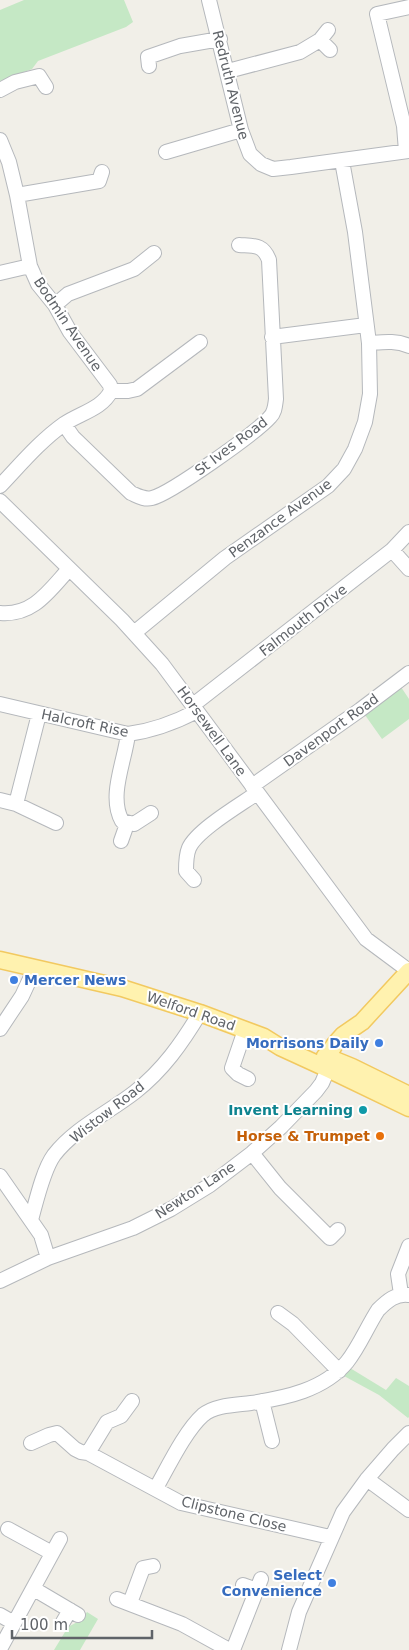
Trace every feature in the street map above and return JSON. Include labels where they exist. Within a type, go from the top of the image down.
[{"type":"main road","name":"Welford Road","points":[[0,960],[122,988],[200,1013],[264,1037],[279,1038],[322,1060]]},
{"type":"main road","points":[[322,1060],[343,1035],[362,1022],[409,971]]},
{"type":"main road","points":[[322,1060],[355,1069],[409,1095]]},
{"type":"main road","points":[[322,1060],[364,1086],[409,1108]]},
{"type":"street","name":"Redruth Avenue","points":[[209,0],[241,130],[250,154],[261,164],[273,169],[408,151]]},
{"type":"street","points":[[408,151],[404,126],[372,15],[409,6]]},
{"type":"street","points":[[149,66],[148,57],[180,46],[220,39]]},
{"type":"street","points":[[228,71],[300,52],[326,40]]},
{"type":"street","points":[[0,90],[15,82],[42,79]]},
{"type":"street","points":[[166,152],[241,130]]},
{"type":"street","name":"Bodmin Avenue","points":[[0,140],[17,196],[30,266],[38,284],[55,305],[70,332],[110,384],[111,391]]},
{"type":"street","name":"Penzance Avenue","points":[[134,633],[225,558],[328,486],[344,469],[355,449],[365,422],[370,394],[369,343],[355,232],[342,161]]},
{"type":"street","points":[[17,196],[100,180]]},
{"type":"street","name":"St Ives Road","points":[[64,424],[72,437],[130,493],[142,499],[162,495],[258,428],[272,416],[276,399],[269,260],[266,252],[259,247],[239,245]]},
{"type":"street","points":[[55,305],[68,294],[134,268],[154,253]]},
{"type":"street","points":[[0,273],[30,266]]},
{"type":"street","points":[[272,337],[366,325]]},
{"type":"street","points":[[369,343],[390,341],[401,342],[409,346]]},
{"type":"street","points":[[0,486],[31,453],[64,424],[100,404],[108,397],[111,391],[137,389],[183,363],[200,342]]},
{"type":"street","name":"Horsewell Lane","points":[[0,502],[134,633],[162,664],[366,939],[409,971]]},
{"type":"street","name":"Falmouth Drive","points":[[195,708],[392,550],[409,532]]},
{"type":"street","points":[[392,550],[409,569]]},
{"type":"street","points":[[0,613],[15,613],[28,609],[41,600],[69,569]]},
{"type":"street","name":"Davenport Road","points":[[186,876],[186,858],[190,846],[201,833],[409,672]]},
{"type":"street","name":"Halcroft Rise","points":[[0,704],[128,734],[143,732],[186,717],[195,708]]},
{"type":"street","points":[[16,804],[39,714]]},
{"type":"street","points":[[128,734],[117,790],[117,807],[122,821],[127,824],[134,824],[151,813]]},
{"type":"street","points":[[0,800],[16,804],[56,823]]},
{"type":"street","points":[[121,841],[127,824]]},
{"type":"street","points":[[0,1030],[22,996],[35,968]]},
{"type":"street","name":"Wistow Road","points":[[31,1220],[42,1182],[53,1156],[75,1134],[136,1091],[158,1070],[182,1043],[200,1013]]},
{"type":"street","points":[[245,1030],[232,1068],[238,1074],[248,1078]]},
{"type":"street","name":"Newton Lane","points":[[0,1281],[48,1258],[133,1228],[171,1209],[210,1185],[252,1153],[281,1127],[316,1091],[322,1083],[322,1060]]},
{"type":"street","points":[[252,1153],[280,1188],[330,1238],[338,1230]]},
{"type":"street","points":[[0,1176],[41,1235],[48,1258]]},
{"type":"street","points":[[156,1488],[191,1428],[204,1414],[221,1408],[296,1393],[330,1378],[338,1371],[350,1358],[378,1310],[385,1303],[405,1294],[398,1274],[409,1246]]},
{"type":"street","points":[[278,1313],[293,1324],[338,1371]]},
{"type":"street","points":[[88,1453],[106,1422],[121,1416],[132,1401]]},
{"type":"street","points":[[262,1401],[272,1441]]},
{"type":"street","name":"Clipstone Close","points":[[31,1443],[49,1435],[58,1427],[75,1449],[88,1453],[181,1503],[330,1537]]},
{"type":"street","points":[[289,1650],[299,1612],[330,1537],[343,1512],[367,1479],[409,1433]]},
{"type":"street","points":[[367,1479],[409,1510]]},
{"type":"street","points":[[16,1528],[52,1553]]},
{"type":"street","points":[[0,1649],[60,1539]]},
{"type":"street","points":[[145,1565],[123,1601],[182,1624],[229,1650]]},
{"type":"street","points":[[233,1650],[259,1584],[243,1585]]},
{"type":"street","points":[[34,1589],[70,1616]]},
{"type":"street","points":[[0,1615],[14,1623]]},
{"type":"green space","points":[[24,0],[124,0],[133,22],[126,27],[38,61],[32,69],[0,81],[0,10]]},
{"type":"green space","points":[[401,687],[409,699],[409,719],[382,739],[365,715]]},
{"type":"green space","points":[[350,1368],[386,1390],[396,1378],[409,1386],[409,1417],[379,1395],[344,1376]]},
{"type":"green space","points":[[87,1612],[98,1619],[80,1650],[54,1650],[68,1627],[81,1620]]},
{"type":"place","name":"Mercer News","points":[[14,980]]},
{"type":"place","name":"Morrisons Daily","points":[[379,1043]]},
{"type":"place","name":"Invent Learning","points":[[363,1110]]},
{"type":"place","name":"Horse & Trumpet","points":[[380,1136]]},
{"type":"place","name":"Select Convenience","points":[[332,1583]]}]
